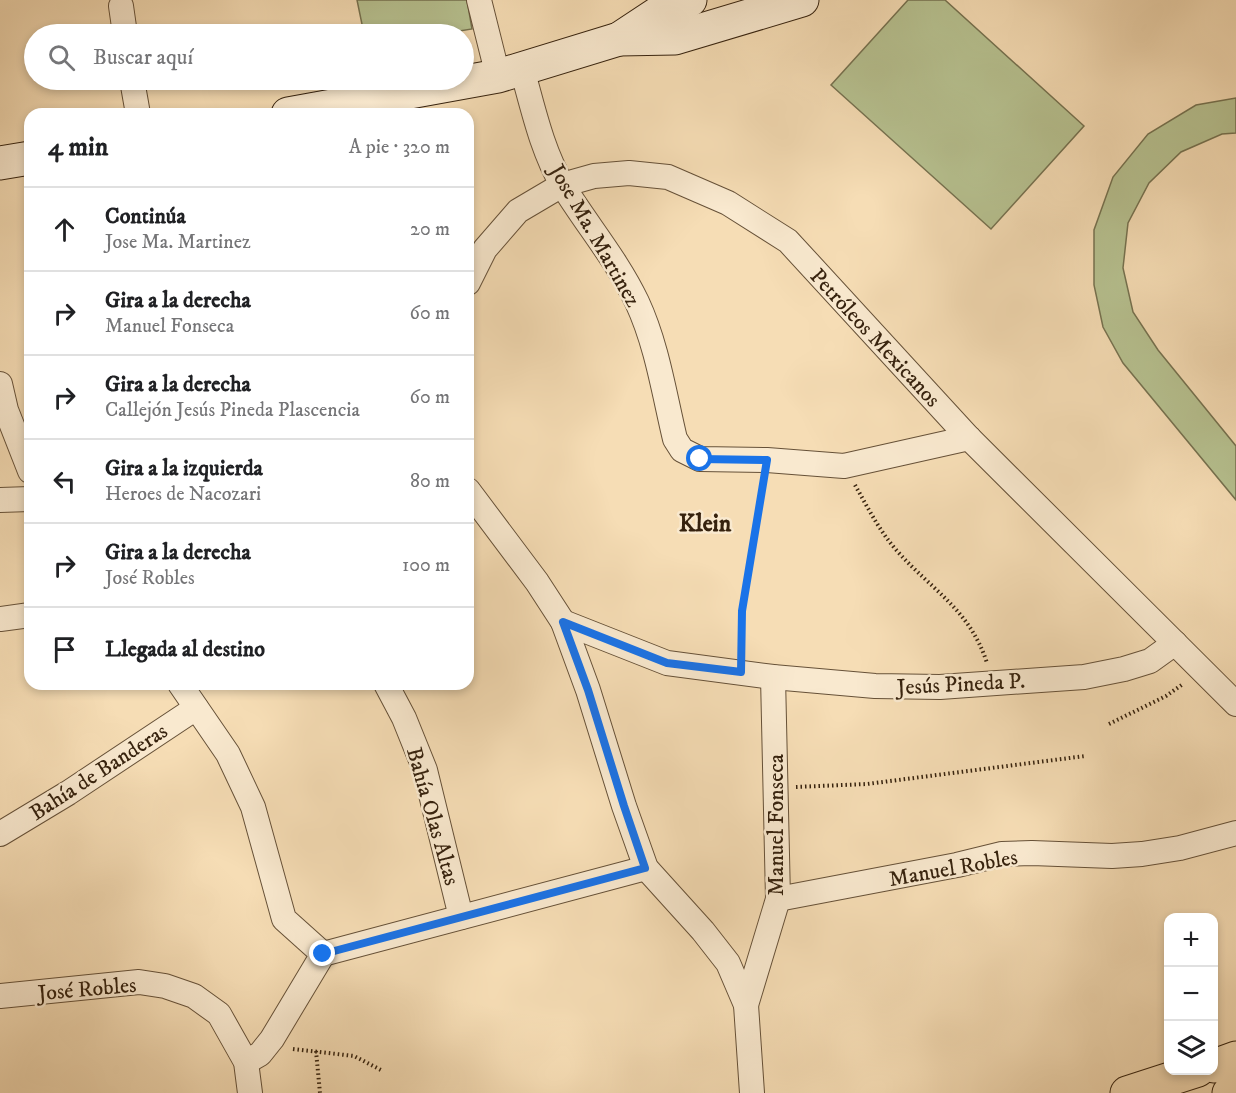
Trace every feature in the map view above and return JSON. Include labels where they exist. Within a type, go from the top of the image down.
[{"type":"main road","points":[[474,81],[510,73],[619,39],[666,8],[690,0]]},
{"type":"main road","points":[[619,39],[675,38],[802,0]]},
{"type":"main road","points":[[342,108],[429,90]]},
{"type":"main road","points":[[0,163],[24,159]]},
{"type":"main road","points":[[1218,1065],[1236,1059]]},
{"type":"main road","points":[[1126,1093],[1185,1075]]},
{"type":"main road","points":[[1229,1093],[1236,1091]]},
{"type":"street","name":"Jose Ma. Martinez","points":[[479,0],[562,184],[608,250],[636,301],[651,336],[675,439],[682,450],[700,459],[767,460],[844,466],[969,438]]},
{"type":"street","points":[[121,6],[124,24]]},
{"type":"street","points":[[134,90],[137,108]]},
{"type":"street","name":"Petróleos Mexicanos","points":[[474,271],[485,249],[518,211],[562,184],[594,176],[629,173],[668,177],[728,203],[788,241],[969,438],[1236,704]]},
{"type":"street","points":[[0,384],[6,410],[24,456]]},
{"type":"street","points":[[474,498],[537,582],[563,622],[588,690],[645,868],[703,931],[728,963],[747,1005],[752,1093]]},
{"type":"street","points":[[0,500],[24,499]]},
{"type":"street","points":[[0,619],[24,616]]},
{"type":"street","name":"Jesús Pineda P.","points":[[563,622],[667,663],[773,677],[875,686],[940,687],[993,681],[1084,677],[1150,661],[1175,643]]},
{"type":"street","name":"Manuel Fonseca","points":[[747,1005],[778,899],[773,677]]},
{"type":"street","points":[[184,690],[228,754],[254,807],[284,919],[323,954]]},
{"type":"street","name":"Bahía Olas Altas","points":[[389,690],[404,718],[425,770],[461,917]]},
{"type":"street","name":"Bahía de Banderas","points":[[0,834],[68,793],[196,708]]},
{"type":"street","name":"Manuel Robles","points":[[778,899],[957,865],[1002,854],[1112,856],[1142,854],[1180,848],[1236,833]]},
{"type":"street","points":[[250,1093],[246,1062],[266,1048],[323,954],[645,868]]},
{"type":"street","name":"José Robles","points":[[0,996],[139,982],[165,986],[194,996],[219,1014],[246,1062]]},
{"type":"path","points":[[741,672],[742,611],[767,460]]},
{"type":"path","points":[[844,466],[881,529],[897,551],[956,608],[983,651],[993,681]]},
{"type":"path","points":[[1109,724],[1166,696],[1204,670]]},
{"type":"path","points":[[776,788],[867,784],[1085,756]]},
{"type":"path","points":[[266,1048],[354,1056],[381,1070]]},
{"type":"path","points":[[316,1051],[320,1093]]},
{"type":"green space","points":[[357,0],[467,0],[471,24],[362,24]]},
{"type":"green space","points":[[908,0],[945,0],[1084,126],[991,229],[831,85]]},
{"type":"green space","points":[[1236,98],[1236,133],[1222,134],[1181,152],[1149,183],[1128,223],[1123,268],[1133,312],[1158,350],[1236,446],[1236,500],[1123,363],[1103,327],[1094,285],[1094,230],[1113,177],[1148,134],[1196,105]]},
{"type":"district","name":"Klein","points":[[705,523]]},
{"type":"route","points":[[323,954],[645,868],[588,690],[563,622],[667,663],[741,672],[742,611],[767,460],[700,459]]}]
